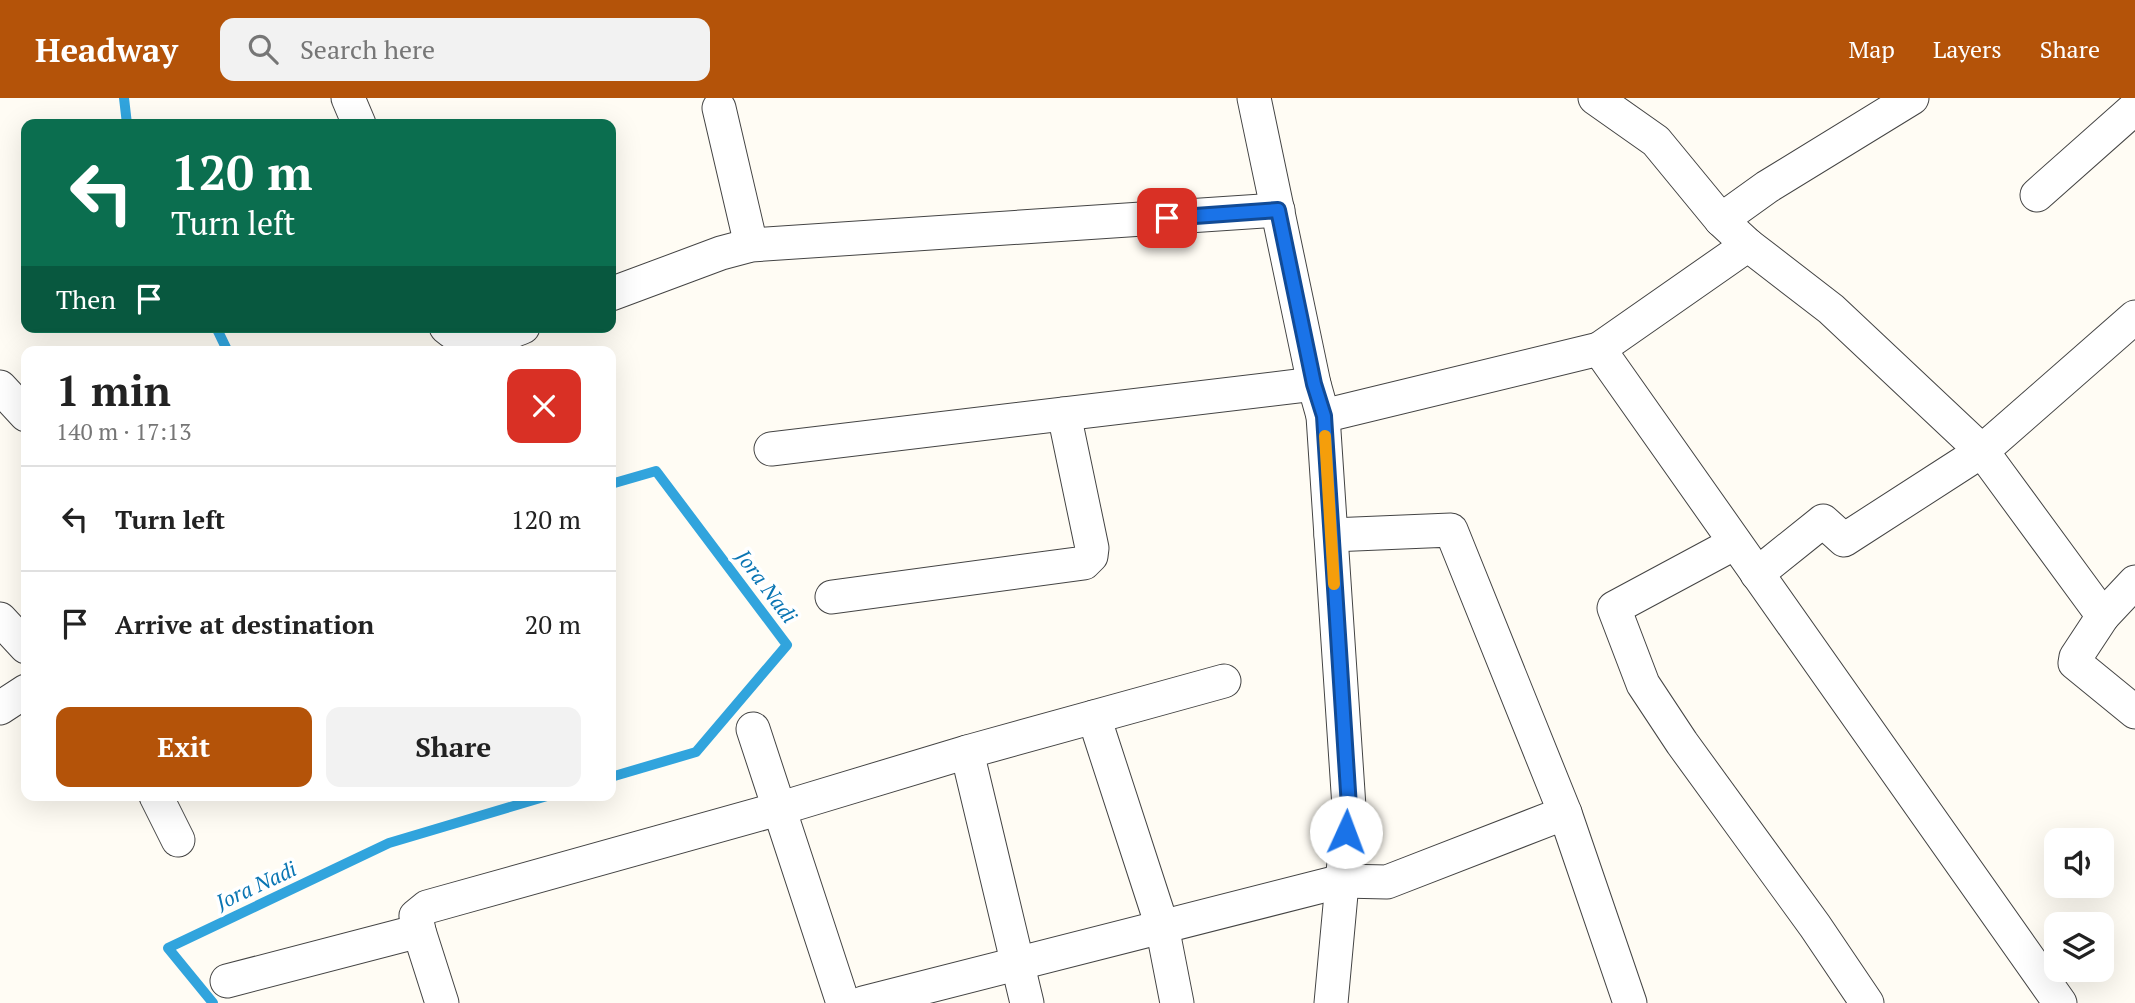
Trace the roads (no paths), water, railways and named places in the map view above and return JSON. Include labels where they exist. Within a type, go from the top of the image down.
[{"type":"street","points":[[348,98],[357,119]]},
{"type":"street","points":[[1254,98],[1314,384],[1324,416],[1349,807],[1331,1003]]},
{"type":"street","points":[[1595,98],[1656,141],[1721,220],[1748,245],[1831,309],[1982,451],[2103,615]]},
{"type":"street","points":[[1721,220],[1767,187],[1912,98]]},
{"type":"street","points":[[719,108],[751,245]]},
{"type":"street","points":[[2036,195],[2135,108]]},
{"type":"street","points":[[616,292],[751,245],[1278,210]]},
{"type":"street","points":[[1324,416],[1599,349],[1748,245]]},
{"type":"street","points":[[1757,574],[1823,521],[1844,540],[1982,451],[2135,317]]},
{"type":"street","points":[[453,333],[461,340],[480,344],[508,333]]},
{"type":"street","points":[[1599,349],[2060,1003]]},
{"type":"street","points":[[771,449],[1314,384]]},
{"type":"street","points":[[0,387],[21,410]]},
{"type":"street","points":[[832,597],[1084,562],[1091,556],[1092,548],[1064,414]]},
{"type":"street","points":[[1331,535],[1451,530],[1565,813],[1630,1003]]},
{"type":"street","points":[[1735,543],[1614,608],[1643,684],[1867,1003]]},
{"type":"street","points":[[2135,582],[2103,615],[2076,657],[2075,663],[2135,712]]},
{"type":"street","points":[[0,620],[21,642]]},
{"type":"street","points":[[443,1003],[416,916],[427,908],[967,752],[1224,681]]},
{"type":"street","points":[[0,708],[21,694]]},
{"type":"street","points":[[1094,717],[1162,926],[1177,1003]]},
{"type":"street","points":[[753,729],[843,1003]]},
{"type":"street","points":[[967,752],[1027,1003]]},
{"type":"street","points":[[158,801],[178,840]]},
{"type":"street","points":[[863,1003],[1342,881],[1387,882],[1565,813]]},
{"type":"street","points":[[227,981],[419,931]]},
{"type":"waterway","name":"Jora Nadi","points":[[124,98],[126,119]]},
{"type":"waterway","name":"Jora Nadi","points":[[219,333],[225,346]]},
{"type":"waterway","name":"Jora Nadi","points":[[616,483],[656,471],[787,645],[696,752],[616,776]]},
{"type":"waterway","name":"Jora Nadi","points":[[213,1003],[168,948],[389,843],[530,801]]}]
